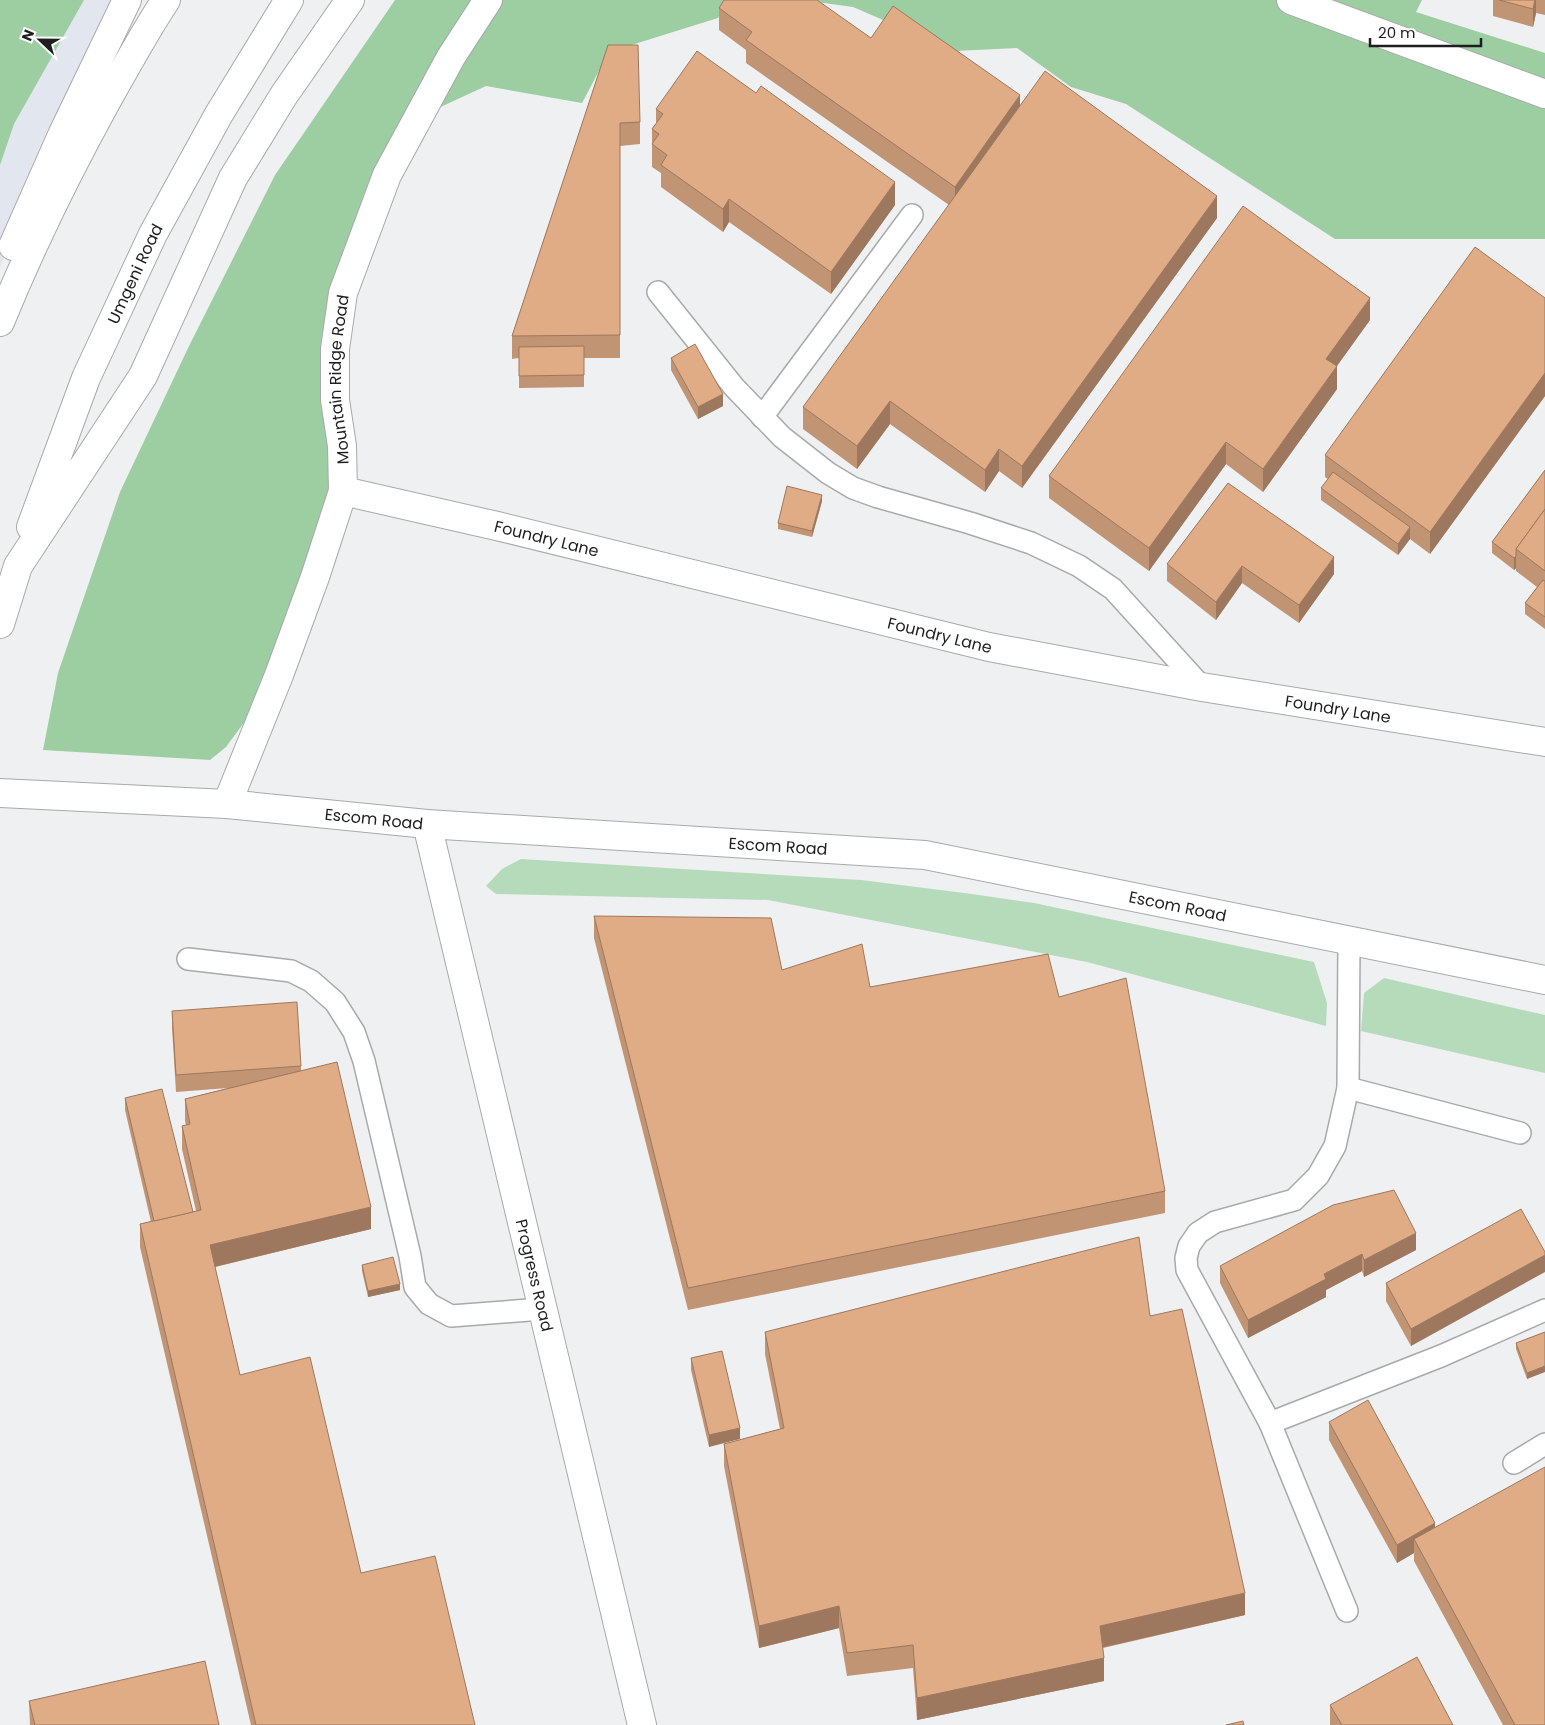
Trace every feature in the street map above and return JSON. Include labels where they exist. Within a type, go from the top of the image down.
[{"type":"main road","points":[[0,275],[63,133],[127,0]]},
{"type":"main road","points":[[0,322],[24,264],[84,142],[149,25],[166,0]]},
{"type":"main road","name":"Umgeni Road","points":[[18,566],[86,378],[154,234],[219,114],[289,0]]},
{"type":"main road","points":[[0,624],[18,566],[143,376],[233,178],[284,95],[350,0]]},
{"type":"main road","name":"Mountain Ridge Road","points":[[227,804],[279,675],[315,577],[343,491],[342,446],[335,400],[335,349],[343,293],[387,175],[451,58],[488,0]]},
{"type":"main road","points":[[1291,0],[1545,94]]},
{"type":"main road","name":"Foundry Lane","points":[[343,491],[506,528],[989,647],[1202,687],[1545,742]]},
{"type":"main road","name":"Escom Road","points":[[0,793],[227,804],[427,824],[925,855],[1545,980]]},
{"type":"main road","name":"Progress Road","points":[[427,824],[639,1722]]},
{"type":"lane","points":[[762,418],[912,215]]},
{"type":"lane","points":[[658,292],[734,388],[762,418],[782,437],[828,473],[853,488],[1031,543],[1079,566],[1113,589],[1202,687]]},
{"type":"lane","points":[[1347,1611],[1270,1423],[1187,1270],[1186,1258],[1189,1246],[1198,1232],[1215,1222],[1294,1200],[1318,1176],[1335,1146],[1348,1088],[1349,941]]},
{"type":"lane","points":[[188,959],[291,971],[312,981],[335,1002],[354,1032],[364,1061],[410,1256],[415,1287],[429,1304],[451,1316],[542,1309]]},
{"type":"lane","points":[[1348,1088],[1520,1133]]},
{"type":"lane","points":[[1270,1423],[1441,1356],[1545,1310]]},
{"type":"lane","points":[[1514,1463],[1545,1444]]},
{"type":"shaded area","points":[[0,0],[124,0],[59,136],[0,267]]},
{"type":"green space","points":[[0,0],[84,0],[14,124],[0,165]]},
{"type":"green space","points":[[395,0],[729,0],[718,18],[609,52],[582,103],[486,86],[419,117],[343,293],[342,446],[279,675],[226,747],[210,760],[43,750],[58,673],[120,492],[189,346],[275,175]]},
{"type":"green space","points":[[802,0],[1422,0],[1416,12],[1545,53],[1545,239],[1335,239],[1126,104],[1071,87],[1017,48],[955,51],[853,7]]},
{"type":"green space","points":[[521,859],[861,880],[1034,903],[1314,962],[1327,1003],[1326,1026],[1087,962],[768,900],[496,894],[486,886],[502,869]]},
{"type":"green space","points":[[1384,978],[1545,1015],[1545,1073],[1361,1031],[1364,993]]},
{"type":"building","points":[[724,0],[817,0],[871,38],[893,6],[1020,95],[955,187],[746,40],[752,32],[719,8]]},
{"type":"building","points":[[1499,0],[1535,0],[1533,9]]},
{"type":"building","points":[[608,45],[638,45],[640,122],[620,123],[620,335],[512,336]]},
{"type":"building","points":[[697,51],[756,93],[761,86],[895,182],[831,272],[729,199],[723,209],[661,165],[667,155],[652,144],[659,134],[652,129],[663,114],[656,109]]},
{"type":"building","points":[[1045,71],[1217,196],[1022,466],[999,449],[985,470],[890,401],[857,446],[803,407]]},
{"type":"building","points":[[1243,206],[1370,298],[1326,359],[1337,366],[1263,469],[1226,442],[1149,548],[1049,476]]},
{"type":"building","points":[[1475,247],[1545,298],[1545,373],[1430,532],[1325,455]]},
{"type":"building","points":[[695,344],[723,394],[698,407],[671,358]]},
{"type":"building","points":[[584,346],[584,375],[519,376],[519,347]]},
{"type":"building","points":[[1545,470],[1545,509],[1516,549],[1516,556],[1514,558],[1492,542]]},
{"type":"building","points":[[1333,472],[1410,527],[1398,544],[1321,488]]},
{"type":"building","points":[[1228,483],[1334,557],[1299,605],[1242,566],[1216,602],[1167,564]]},
{"type":"building","points":[[787,486],[822,495],[812,531],[778,523]]},
{"type":"building","points":[[1545,509],[1545,571],[1516,549]]},
{"type":"building","points":[[1543,580],[1545,581],[1545,617],[1525,603]]},
{"type":"building","points":[[594,916],[771,918],[782,970],[862,944],[870,987],[1048,954],[1059,997],[1126,978],[1165,1191],[688,1288]]},
{"type":"building","points":[[297,1002],[301,1066],[176,1075],[172,1011]]},
{"type":"building","points":[[337,1062],[371,1207],[210,1245],[240,1375],[310,1357],[361,1573],[435,1556],[475,1725],[256,1725],[140,1224],[201,1210],[182,1126],[190,1124],[185,1099]]},
{"type":"building","points":[[162,1089],[193,1212],[154,1221],[125,1098]]},
{"type":"building","points":[[1394,1190],[1416,1233],[1364,1260],[1362,1254],[1324,1274],[1326,1279],[1248,1320],[1220,1266],[1333,1205]]},
{"type":"building","points":[[1521,1209],[1545,1255],[1411,1329],[1386,1283]]},
{"type":"building","points":[[1139,1237],[1150,1316],[1182,1309],[1245,1593],[1100,1626],[1104,1658],[917,1698],[913,1645],[847,1653],[839,1606],[759,1626],[724,1444],[784,1428],[765,1332]]},
{"type":"building","points":[[393,1257],[400,1284],[368,1291],[362,1265]]},
{"type":"building","points":[[1545,1332],[1545,1366],[1527,1373],[1516,1343]]},
{"type":"building","points":[[722,1351],[740,1428],[709,1435],[691,1358]]},
{"type":"building","points":[[1368,1400],[1435,1523],[1397,1545],[1329,1422]]},
{"type":"building","points":[[1545,1467],[1545,1725],[1515,1725],[1414,1539]]},
{"type":"building","points":[[1417,1657],[1453,1725],[1342,1725],[1330,1705]]},
{"type":"building","points":[[205,1661],[219,1725],[35,1725],[29,1701]]},
{"type":"building","points":[[1243,1721],[1244,1725],[1226,1725]]}]
